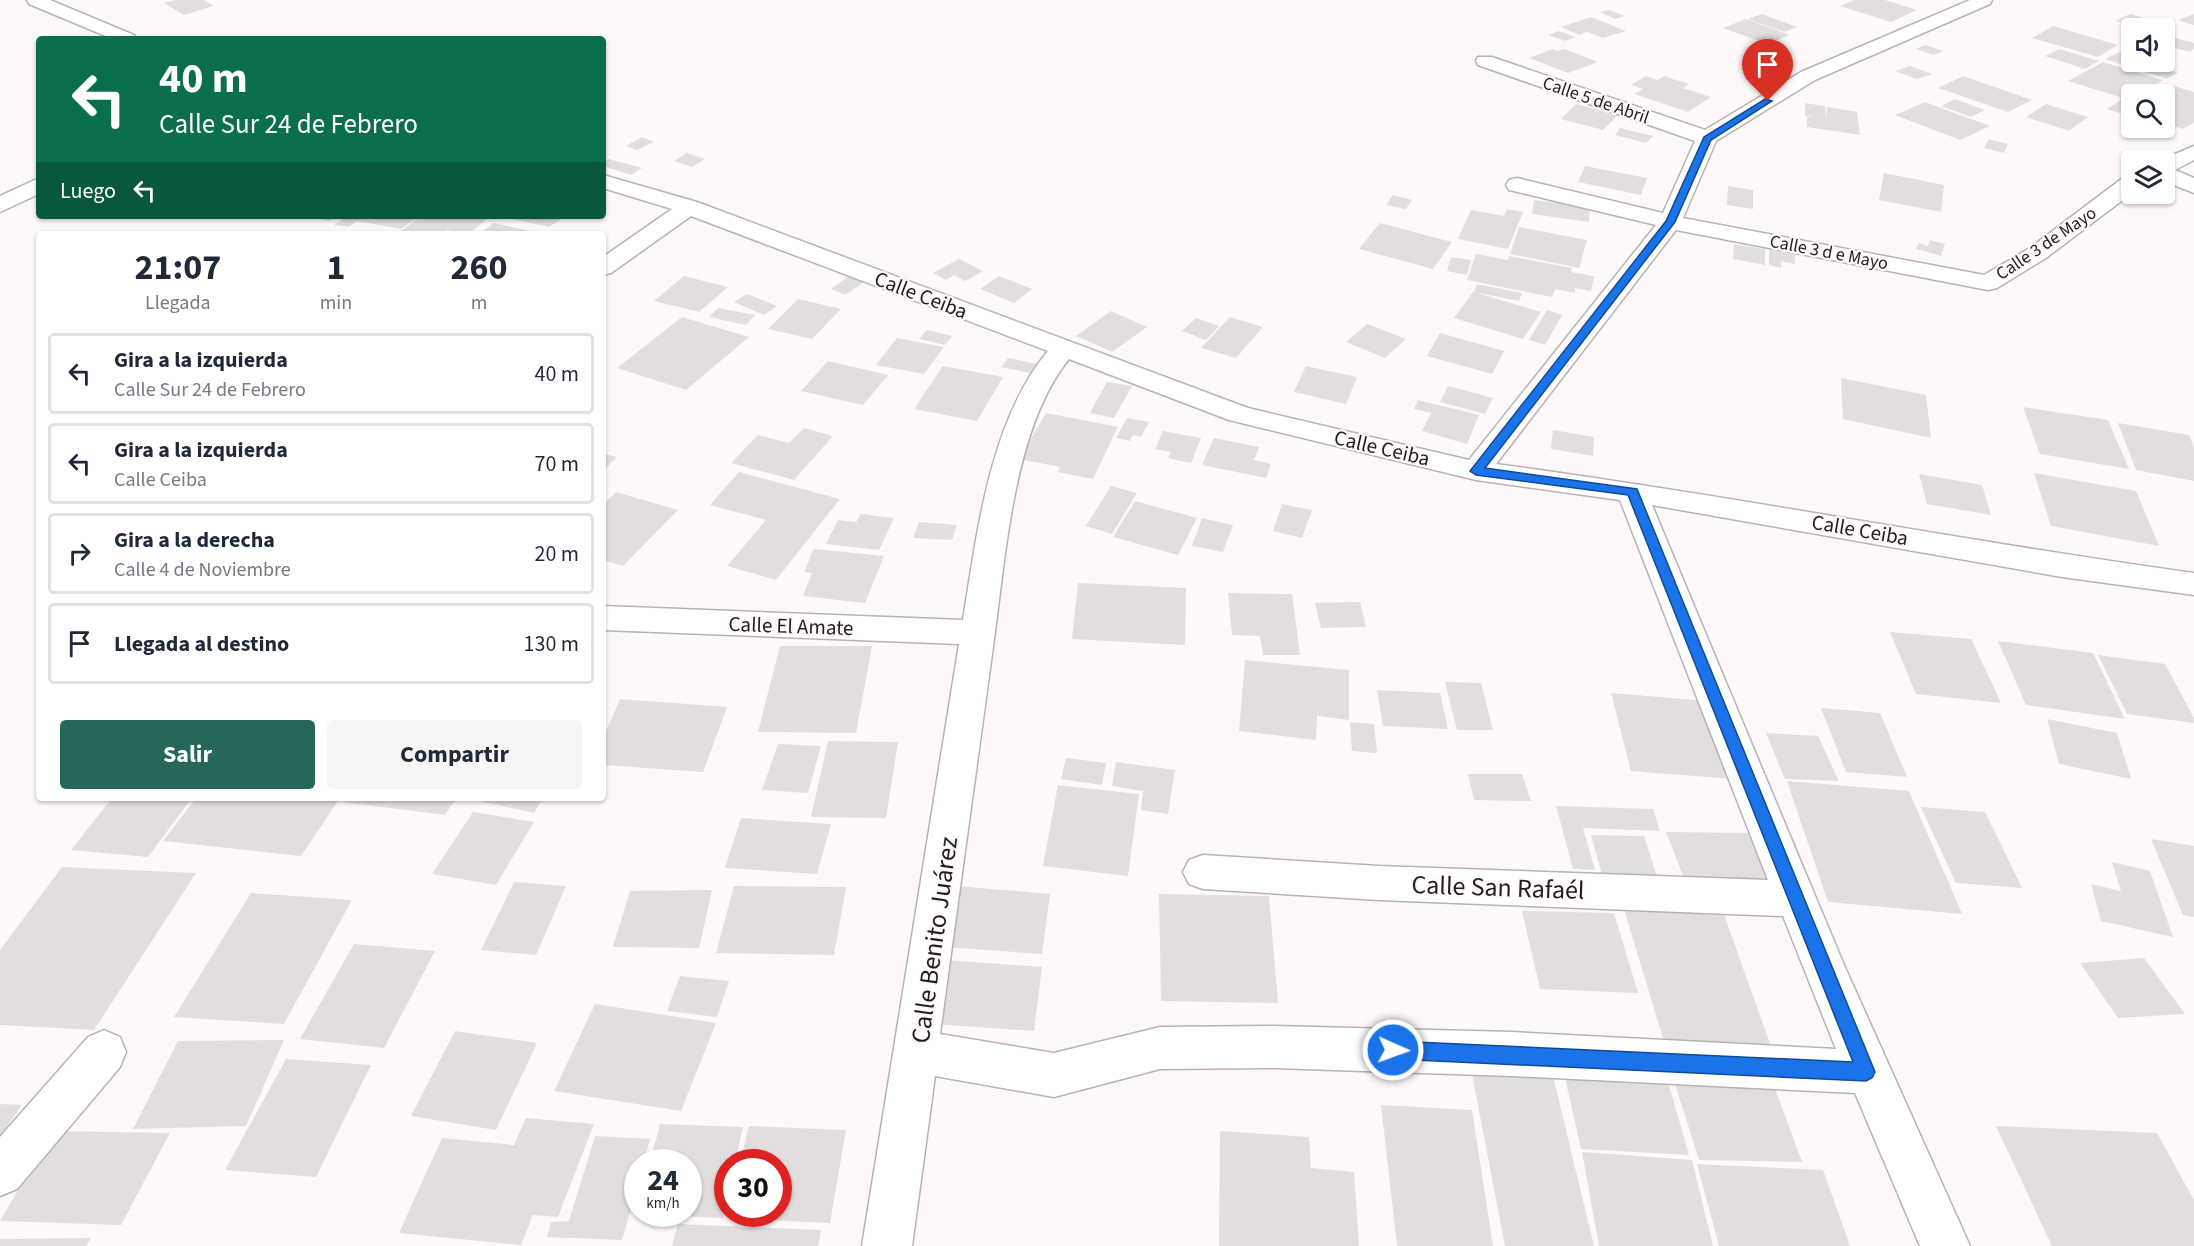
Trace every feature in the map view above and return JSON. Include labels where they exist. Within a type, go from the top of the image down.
[{"type":"street","points":[[35,0],[121,36]]},
{"type":"street","points":[[1476,471],[1670,222],[1707,138],[1808,76],[1984,0]]},
{"type":"street","name":"Calle 5 de Abril","points":[[1485,61],[1707,138]]},
{"type":"street","points":[[2175,162],[2194,152]]},
{"type":"street","points":[[2175,178],[2194,186]]},
{"type":"street","name":"Calle Ceiba","points":[[606,182],[689,207],[1239,414],[1476,471],[1632,492],[2062,566],[2194,584]]},
{"type":"street","name":"Calle 3 d e Mayo","points":[[1517,185],[1670,222],[1988,283]]},
{"type":"street","points":[[0,205],[36,187]]},
{"type":"street","name":"Calle 3 de Mayo","points":[[1988,283],[2038,253],[2121,190]]},
{"type":"street","points":[[606,266],[689,207]]},
{"type":"street","name":"Calle Benito Juárez","points":[[887,1246],[994,525],[1017,435],[1041,376],[1064,348]]},
{"type":"street","points":[[1632,492],[1794,899],[1866,1072],[1945,1246]]},
{"type":"street","name":"Calle El Amate","points":[[606,618],[979,633]]},
{"type":"street","name":"Calle San Rafaél","points":[[1203,872],[1379,883],[1794,899]]},
{"type":"street","points":[[917,1051],[1054,1075],[1160,1048],[1274,1047],[1512,1054],[1866,1072]]},
{"type":"street","points":[[0,1172],[104,1052]]},
{"type":"building","points":[[176,0],[204,0],[214,6],[184,15],[164,3]]},
{"type":"building","points":[[1855,0],[1885,0],[1917,10],[1891,22],[1840,6]]},
{"type":"building","points":[[1609,10],[1625,16],[1615,19],[1600,12]]},
{"type":"building","points":[[1762,14],[1797,27],[1784,32],[1748,19]]},
{"type":"building","points":[[2130,14],[2144,18],[2121,18]]},
{"type":"building","points":[[2194,14],[2194,25],[2178,20]]},
{"type":"building","points":[[1591,17],[1626,31],[1603,38],[1587,32],[1579,35],[1561,27]]},
{"type":"building","points":[[1746,19],[1790,35],[1767,44],[1723,28]]},
{"type":"building","points":[[2053,26],[2118,45],[2098,57],[2032,38]]},
{"type":"building","points":[[1559,31],[1576,37],[1565,41],[1549,35]]},
{"type":"building","points":[[2175,38],[2194,43],[2194,49],[2190,52],[2175,48]]},
{"type":"building","points":[[1925,45],[1943,51],[1934,55],[1916,49]]},
{"type":"building","points":[[1552,49],[1557,51],[1565,49],[1598,62],[1568,73],[1529,58]]},
{"type":"building","points":[[1766,49],[1785,56],[1772,61],[1753,54]]},
{"type":"building","points":[[2060,49],[2099,61],[2085,69],[2045,56]]},
{"type":"building","points":[[2121,51],[2121,64],[2105,59]]},
{"type":"building","points":[[2103,62],[2121,67],[2121,72],[2136,72],[2163,80],[2156,84],[2121,84],[2121,98],[2068,81]]},
{"type":"building","points":[[1910,66],[1932,74],[1917,79],[1895,71]]},
{"type":"building","points":[[2146,72],[2178,73],[2166,79]]},
{"type":"building","points":[[1646,76],[1658,80],[1664,76],[1689,84],[1683,88],[1711,97],[1688,112],[1634,94],[1643,89],[1631,85]]},
{"type":"building","points":[[1963,76],[2032,100],[2008,112],[1938,88]]},
{"type":"building","points":[[2175,86],[2194,92],[2194,123],[2182,129],[2175,126]]},
{"type":"building","points":[[1955,99],[1985,110],[1971,117],[1941,106]]},
{"type":"building","points":[[2121,100],[2121,113],[2107,109]]},
{"type":"building","points":[[1925,102],[1990,126],[1960,140],[1895,115]]},
{"type":"building","points":[[1805,103],[1825,106],[1826,120],[1827,107],[1857,112],[1860,135],[1807,127],[1807,117],[1815,117],[1805,116]]},
{"type":"building","points":[[1576,104],[1618,115],[1603,130],[1561,119]]},
{"type":"building","points":[[2046,104],[2088,117],[2069,131],[2026,117]]},
{"type":"building","points":[[1620,128],[1653,136],[1646,143],[1615,135]]},
{"type":"building","points":[[642,137],[654,142],[637,150],[626,146]]},
{"type":"building","points":[[1989,139],[2008,144],[2004,153],[1984,148]]},
{"type":"building","points":[[687,153],[705,159],[692,167],[674,161]]},
{"type":"building","points":[[609,159],[642,168],[631,175],[606,167],[606,160]]},
{"type":"building","points":[[1585,166],[1647,178],[1641,195],[1578,182]]},
{"type":"building","points":[[1884,173],[1944,185],[1941,212],[1879,200]]},
{"type":"building","points":[[1728,186],[1753,190],[1753,209],[1727,205]]},
{"type":"building","points":[[1393,195],[1412,200],[1406,209],[1386,205]]},
{"type":"building","points":[[1534,200],[1590,207],[1589,222],[1532,214]]},
{"type":"building","points":[[1507,209],[1523,212],[1508,249],[1458,239],[1471,210],[1504,216]]},
{"type":"building","points":[[343,219],[415,219],[401,229],[357,221],[349,227],[334,225]]},
{"type":"building","points":[[418,219],[487,219],[472,231],[400,231]]},
{"type":"building","points":[[513,219],[561,219],[549,227]]},
{"type":"building","points":[[494,223],[530,231],[483,231]]},
{"type":"building","points":[[1380,223],[1452,242],[1433,269],[1359,249]]},
{"type":"building","points":[[1519,227],[1587,240],[1579,268],[1510,254]]},
{"type":"building","points":[[1930,240],[1945,244],[1941,256],[1916,249],[1919,243],[1928,246]]},
{"type":"building","points":[[1734,244],[1765,249],[1765,265],[1733,259]]},
{"type":"building","points":[[1769,250],[1795,255],[1795,264],[1781,261],[1781,268],[1769,265]]},
{"type":"building","points":[[1476,254],[1508,260],[1509,256],[1572,268],[1571,272],[1594,276],[1591,291],[1575,288],[1575,293],[1555,289],[1552,297],[1467,280]]},
{"type":"building","points":[[1451,257],[1471,260],[1467,275],[1447,271]]},
{"type":"building","points":[[959,259],[983,271],[965,281],[954,275],[946,280],[933,273]]},
{"type":"building","points":[[852,274],[867,280],[845,295],[831,289]]},
{"type":"building","points":[[684,276],[728,287],[699,312],[654,301]]},
{"type":"building","points":[[999,276],[1032,289],[1014,303],[980,289]]},
{"type":"building","points":[[1477,284],[1522,293],[1519,301],[1474,292]]},
{"type":"building","points":[[1473,292],[1541,312],[1523,339],[1454,318]]},
{"type":"building","points":[[747,294],[777,306],[764,315],[734,302]]},
{"type":"building","points":[[798,299],[841,309],[812,339],[768,329]]},
{"type":"building","points":[[718,308],[755,315],[746,325],[709,317]]},
{"type":"building","points":[[1547,310],[1562,315],[1545,345],[1529,340]]},
{"type":"building","points":[[1111,311],[1147,327],[1112,352],[1076,336]]},
{"type":"building","points":[[682,317],[749,337],[686,390],[617,368]]},
{"type":"building","points":[[1230,317],[1263,327],[1236,358],[1201,348]]},
{"type":"building","points":[[1196,318],[1219,326],[1206,340],[1182,331]]},
{"type":"building","points":[[1367,324],[1406,339],[1385,358],[1346,342]]},
{"type":"building","points":[[927,330],[952,336],[945,345],[919,339]]},
{"type":"building","points":[[1440,333],[1504,351],[1492,374],[1427,356]]},
{"type":"building","points":[[897,338],[944,347],[924,374],[876,365]]},
{"type":"building","points":[[1008,358],[1037,364],[1030,373],[1001,367]]},
{"type":"building","points":[[828,361],[888,375],[863,405],[801,391]]},
{"type":"building","points":[[943,366],[1003,377],[977,421],[914,409]]},
{"type":"building","points":[[1306,366],[1357,377],[1346,404],[1294,392]]},
{"type":"building","points":[[1841,378],[1926,395],[1931,438],[1843,419]]},
{"type":"building","points":[[1107,382],[1132,386],[1114,418],[1090,413]]},
{"type":"building","points":[[1448,386],[1493,398],[1485,414],[1440,402]]},
{"type":"building","points":[[1418,400],[1479,415],[1467,444],[1422,431],[1431,413],[1414,409]]},
{"type":"building","points":[[2023,407],[2108,420],[2129,469],[2040,454]]},
{"type":"building","points":[[1046,413],[1118,427],[1093,479],[1058,472],[1060,467],[1019,459]]},
{"type":"building","points":[[1127,418],[1149,422],[1141,437],[1133,435],[1130,441],[1116,438]]},
{"type":"building","points":[[2118,423],[2189,435],[2194,447],[2194,481],[2136,470]]},
{"type":"building","points":[[804,428],[833,436],[794,480],[731,463],[758,435],[789,443]]},
{"type":"building","points":[[1553,430],[1594,437],[1593,456],[1551,449]]},
{"type":"building","points":[[1163,431],[1201,438],[1191,463],[1168,458],[1171,452],[1155,449]]},
{"type":"building","points":[[1214,438],[1259,447],[1254,460],[1271,464],[1266,478],[1202,465]]},
{"type":"building","points":[[606,455],[617,457],[606,468]]},
{"type":"building","points":[[739,472],[840,499],[776,580],[727,566],[766,520],[710,505]]},
{"type":"building","points":[[2034,473],[2136,491],[2159,546],[2051,526]]},
{"type":"building","points":[[1919,474],[1982,485],[1991,515],[1927,504]]},
{"type":"building","points":[[1111,486],[1137,493],[1112,534],[1086,526]]},
{"type":"building","points":[[616,492],[678,510],[623,566],[606,561],[606,502]]},
{"type":"building","points":[[1135,501],[1197,518],[1178,555],[1113,537]]},
{"type":"building","points":[[1282,504],[1312,510],[1302,538],[1273,531]]},
{"type":"building","points":[[861,514],[894,518],[879,550],[826,544],[838,520],[856,522]]},
{"type":"building","points":[[1202,518],[1233,525],[1223,552],[1192,546]]},
{"type":"building","points":[[919,522],[957,525],[952,540],[913,538]]},
{"type":"building","points":[[814,549],[884,556],[865,603],[803,596],[812,573],[804,572]]},
{"type":"building","points":[[1078,583],[1186,588],[1185,645],[1072,639]]},
{"type":"building","points":[[1228,593],[1292,594],[1300,655],[1263,655],[1260,636],[1232,635]]},
{"type":"building","points":[[1360,602],[1366,627],[1321,628],[1315,603]]},
{"type":"building","points":[[1890,632],[1971,639],[2001,703],[1916,694]]},
{"type":"building","points":[[1998,641],[2093,653],[2125,719],[2026,705]]},
{"type":"building","points":[[780,646],[872,646],[856,733],[758,732]]},
{"type":"building","points":[[2098,655],[2165,664],[2194,718],[2194,723],[2127,714]]},
{"type":"building","points":[[1245,660],[1349,670],[1349,720],[1317,716],[1316,740],[1239,731]]},
{"type":"building","points":[[1445,682],[1481,683],[1493,730],[1457,730]]},
{"type":"building","points":[[1377,690],[1440,693],[1448,729],[1383,726]]},
{"type":"building","points":[[1611,693],[1708,701],[1733,779],[1631,771]]},
{"type":"building","points":[[620,699],[727,707],[703,772],[606,765],[606,731]]},
{"type":"building","points":[[1821,708],[1880,713],[1907,777],[1846,772]]},
{"type":"building","points":[[2047,719],[2117,733],[2131,779],[2059,764]]},
{"type":"building","points":[[1350,722],[1374,724],[1377,753],[1352,751]]},
{"type":"building","points":[[1766,733],[1818,736],[1839,781],[1785,779]]},
{"type":"building","points":[[828,741],[898,742],[886,818],[811,817]]},
{"type":"building","points":[[778,744],[821,746],[808,793],[762,790]]},
{"type":"building","points":[[1066,758],[1106,763],[1102,785],[1061,779]]},
{"type":"building","points":[[1116,762],[1175,770],[1168,814],[1141,810],[1143,791],[1112,786]]},
{"type":"building","points":[[1468,774],[1522,774],[1531,801],[1474,800]]},
{"type":"building","points":[[1787,781],[1909,791],[1962,914],[1828,902]]},
{"type":"building","points":[[1058,785],[1139,794],[1128,876],[1043,866]]},
{"type":"building","points":[[110,801],[190,801],[148,857],[71,850]]},
{"type":"building","points":[[194,801],[338,801],[301,856],[163,841]]},
{"type":"building","points":[[344,801],[454,801],[445,815]]},
{"type":"building","points":[[480,801],[541,801],[534,813]]},
{"type":"building","points":[[1556,806],[1653,809],[1660,831],[1583,828],[1595,870],[1573,869]]},
{"type":"building","points":[[1921,807],[1985,812],[2022,888],[1956,883]]},
{"type":"building","points":[[473,812],[534,822],[496,885],[432,874]]},
{"type":"building","points":[[741,818],[831,824],[817,874],[725,868]]},
{"type":"building","points":[[1666,832],[1753,833],[1776,887],[1687,886]]},
{"type":"building","points":[[1591,835],[1644,836],[1659,883],[1604,882]]},
{"type":"building","points":[[2151,839],[2194,846],[2194,917],[2183,915]]},
{"type":"building","points":[[2112,862],[2150,871],[2173,937],[2101,921],[2091,884],[2121,891]]},
{"type":"building","points":[[62,867],[196,873],[94,1030],[0,1025],[0,950]]},
{"type":"building","points":[[514,882],[566,886],[536,955],[481,950]]},
{"type":"building","points":[[734,886],[846,887],[834,955],[716,953]]},
{"type":"building","points":[[956,886],[1050,894],[1042,954],[944,947]]},
{"type":"building","points":[[712,890],[699,948],[613,947],[630,891]]},
{"type":"building","points":[[251,893],[352,900],[284,1024],[174,1017]]},
{"type":"building","points":[[1159,894],[1269,896],[1278,1003],[1161,1001]]},
{"type":"building","points":[[1623,906],[1722,909],[1773,1052],[1666,1048]]},
{"type":"building","points":[[1522,911],[1614,913],[1638,993],[1540,989]]},
{"type":"building","points":[[354,944],[435,951],[384,1048],[300,1039]]},
{"type":"building","points":[[2144,958],[2185,1014],[2118,1018],[2080,963]]},
{"type":"building","points":[[946,960],[1042,967],[1034,1031],[934,1024]]},
{"type":"building","points":[[680,976],[729,981],[717,1017],[667,1011]]},
{"type":"building","points":[[595,1004],[716,1023],[681,1111],[554,1091]]},
{"type":"building","points":[[455,1031],[537,1043],[496,1130],[411,1116]]},
{"type":"building","points":[[284,1040],[246,1126],[133,1129],[178,1041]]},
{"type":"building","points":[[286,1059],[371,1065],[316,1177],[225,1170]]},
{"type":"building","points":[[1563,1069],[1666,1075],[1689,1155],[1581,1149]]},
{"type":"building","points":[[1472,1074],[1553,1076],[1594,1246],[1505,1246]]},
{"type":"building","points":[[1674,1081],[1773,1083],[1802,1162],[1699,1160]]},
{"type":"building","points":[[0,1104],[22,1105],[0,1137]]},
{"type":"building","points":[[1381,1105],[1472,1110],[1493,1246],[1397,1246]]},
{"type":"building","points":[[526,1118],[594,1124],[558,1217],[533,1215],[521,1245],[399,1233],[442,1138],[514,1145]]},
{"type":"building","points":[[660,1124],[743,1127],[738,1149],[714,1149],[714,1218],[702,1217],[702,1149],[653,1149]]},
{"type":"building","points":[[749,1126],[846,1130],[830,1223],[792,1221],[792,1149],[743,1149]]},
{"type":"building","points":[[1996,1126],[2157,1133],[2194,1200],[2194,1246],[2052,1246]]},
{"type":"building","points":[[53,1131],[170,1133],[121,1225],[0,1221]]},
{"type":"building","points":[[1220,1131],[1309,1137],[1311,1168],[1354,1172],[1359,1246],[1219,1246]]},
{"type":"building","points":[[595,1136],[650,1139],[647,1149],[624,1149],[626,1227],[622,1240],[547,1237],[551,1222],[569,1221]]},
{"type":"building","points":[[1582,1152],[1692,1160],[1713,1246],[1599,1246]]},
{"type":"building","points":[[1697,1164],[1823,1170],[1850,1246],[1719,1246]]},
{"type":"building","points":[[702,1225],[821,1230],[818,1246],[672,1246],[677,1227],[702,1227]]},
{"type":"building","points":[[91,1238],[86,1246],[0,1246],[0,1239]]},
{"type":"route","points":[[1393,1050],[1866,1072],[1794,899],[1632,492],[1476,471],[1670,222],[1707,138],[1768,101]]}]
